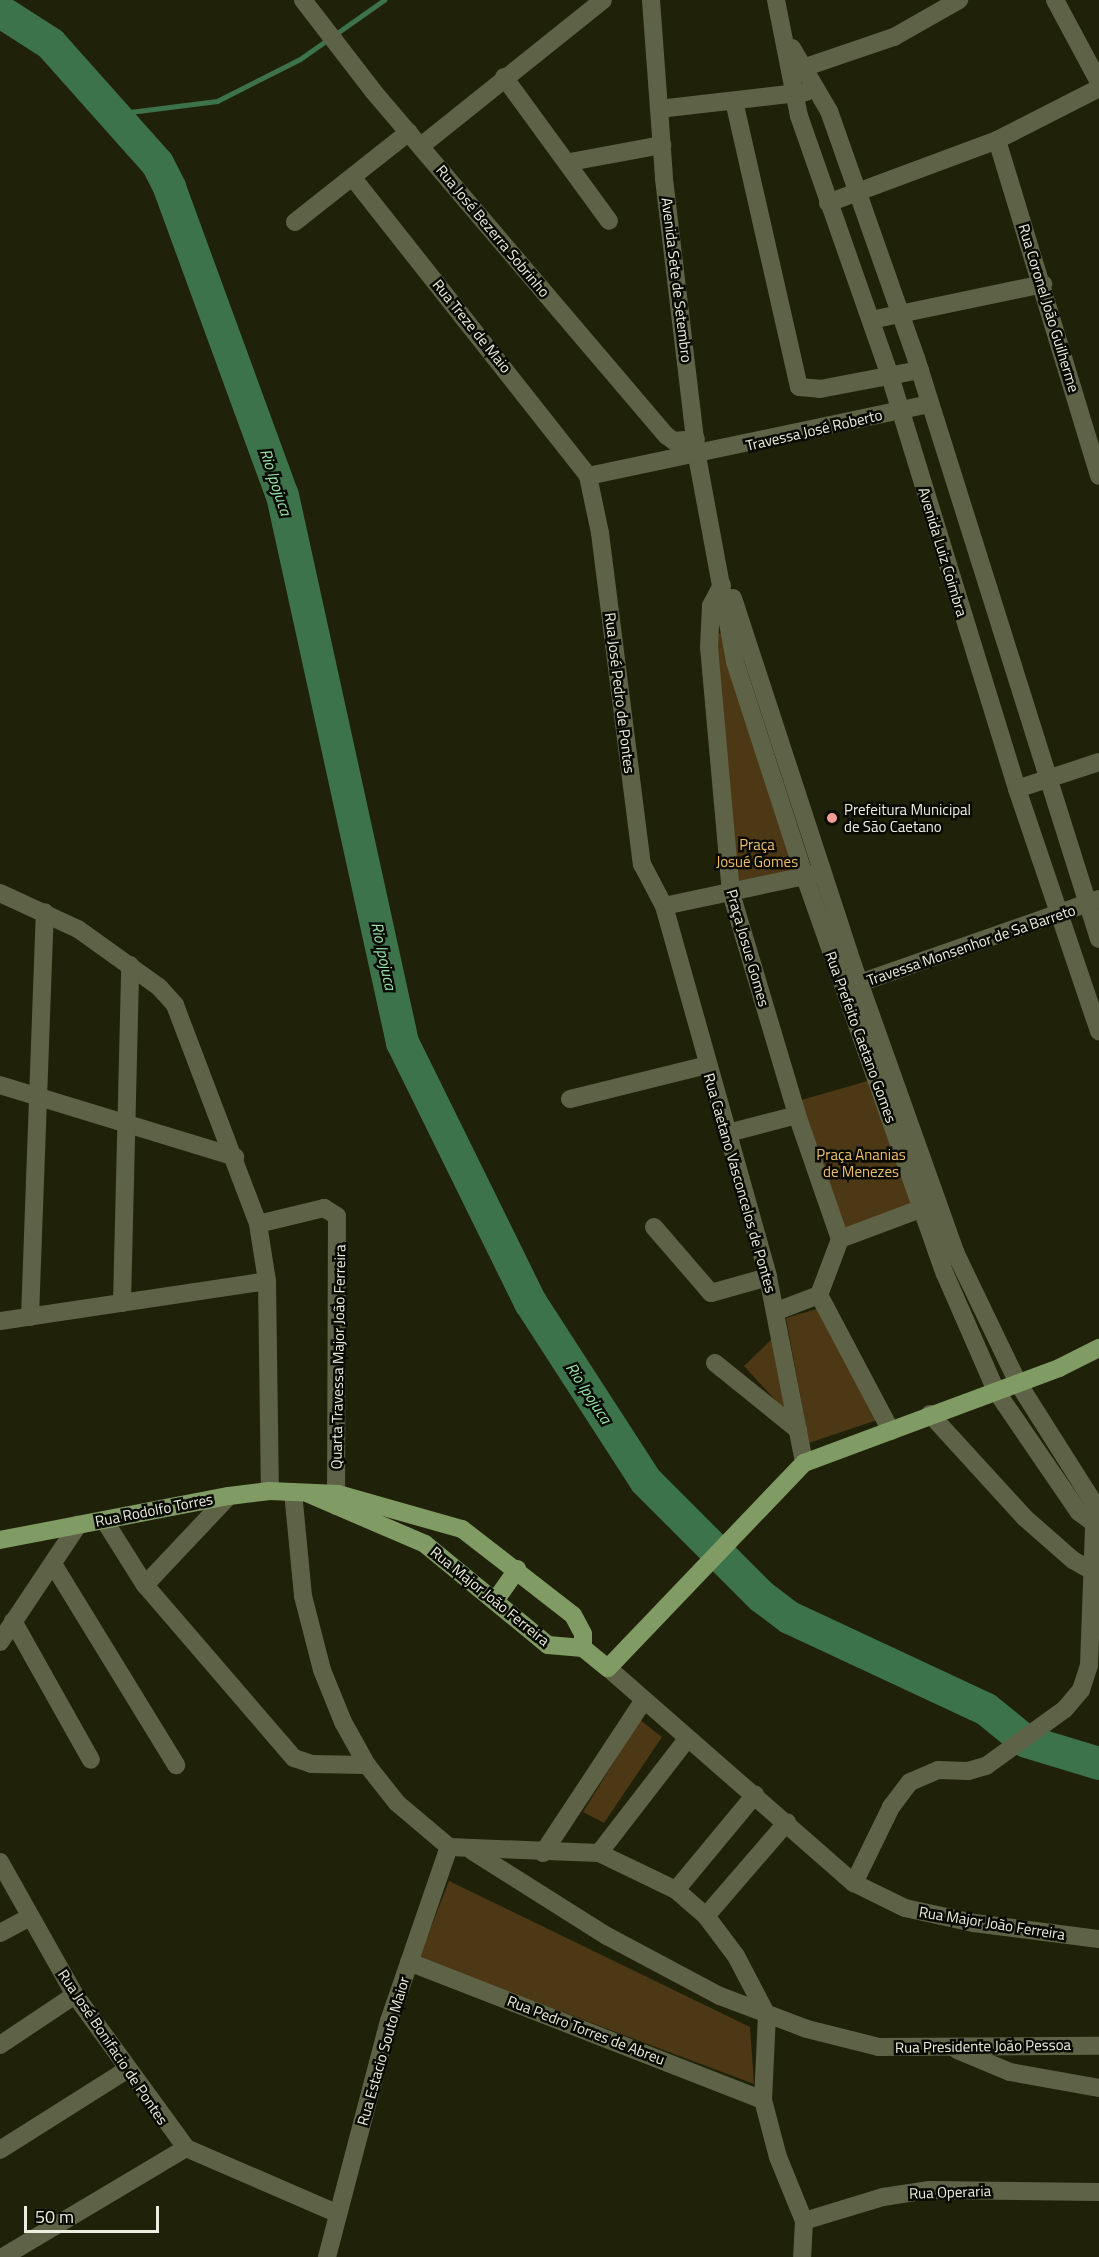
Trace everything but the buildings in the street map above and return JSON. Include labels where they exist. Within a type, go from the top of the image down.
[{"type":"main road","points":[[608,1668],[668,1607],[751,1515],[804,1462],[1018,1383],[1099,1348]]},
{"type":"main road","name":"Rua Rodolfo Torres","points":[[0,1540],[229,1496],[270,1491],[301,1493]]},
{"type":"main road","name":"Rua Major João Ferreira","points":[[301,1493],[462,1529],[517,1569],[579,1622],[583,1648]]},
{"type":"main road","name":"Rua Major João Ferreira","points":[[337,1500],[425,1544],[548,1645],[583,1648],[608,1668]]},
{"type":"main road","points":[[495,1601],[517,1569]]},
{"type":"street","name":"Rua José Bezerra Sobrinho","points":[[303,0],[352,64],[667,435],[674,441],[696,447]]},
{"type":"street","points":[[421,146],[504,77],[603,0]]},
{"type":"street","name":"Avenida Sete de Setembro","points":[[651,0],[662,145],[696,447],[724,584]]},
{"type":"street","name":"Avenida Luiz Coimbra","points":[[776,0],[798,70],[796,94],[828,203],[890,376],[1017,789],[1099,1031]]},
{"type":"street","points":[[958,0],[894,37],[798,70],[816,89],[829,111],[920,370],[1048,779],[1093,902],[1099,939]]},
{"type":"street","points":[[1055,0],[1093,53],[1099,82]]},
{"type":"street","points":[[504,77],[570,162],[609,221]]},
{"type":"street","points":[[828,203],[997,140],[1099,88]]},
{"type":"street","points":[[659,109],[796,94],[816,89]]},
{"type":"street","points":[[734,101],[794,379],[807,390],[920,370]]},
{"type":"street","points":[[295,222],[409,132]]},
{"type":"street","name":"Rua Coronel João Guilherme","points":[[997,140],[1099,476]]},
{"type":"street","points":[[570,162],[662,145]]},
{"type":"street","name":"Rua Treze de Maio","points":[[353,178],[588,476]]},
{"type":"street","points":[[871,320],[898,311],[1042,284]]},
{"type":"street","name":"Travessa José Roberto","points":[[588,476],[696,447],[930,404]]},
{"type":"street","name":"Rua José Pedro de Pontes","points":[[588,476],[600,532],[642,864],[664,906]]},
{"type":"street","name":"Rua Prefeito Caetano Gomes","points":[[724,584],[752,688],[813,874],[929,1207],[945,1274],[996,1391],[1071,1502],[1098,1520]]},
{"type":"street","name":"Praça Josue Gomes","points":[[724,584],[708,622],[711,692],[731,893],[796,1115],[840,1239]]},
{"type":"street","points":[[711,692],[752,688]]},
{"type":"street","points":[[1017,789],[1099,762]]},
{"type":"street","points":[[664,906],[813,874]]},
{"type":"street","points":[[0,893],[45,912],[130,965],[175,1005],[235,1157],[258,1224],[267,1281],[270,1491]]},
{"type":"street","name":"Travessa Monsenhor de Sa Barreto","points":[[851,986],[1093,902]]},
{"type":"street","name":"Rua Caetano Vasconcelos de Pontes","points":[[664,906],[777,1311],[804,1462]]},
{"type":"street","points":[[30,1317],[36,1094],[45,912]]},
{"type":"street","points":[[122,1303],[130,965]]},
{"type":"street","points":[[570,1099],[707,1065]]},
{"type":"street","points":[[0,1085],[36,1094],[235,1157]]},
{"type":"street","points":[[728,1133],[796,1115]]},
{"type":"street","points":[[891,1431],[819,1295],[840,1239],[929,1207]]},
{"type":"street","name":"Rua Prefeito Caetano Gomes","points":[[929,1207],[961,1263],[1018,1383],[1098,1520]]},
{"type":"street","name":"Quarta Travessa Major João Ferreira","points":[[258,1224],[308,1210],[332,1210],[339,1228],[337,1500]]},
{"type":"street","points":[[654,1227],[711,1293],[768,1277]]},
{"type":"street","points":[[945,1274],[961,1263]]},
{"type":"street","points":[[0,1321],[267,1281]]},
{"type":"street","points":[[777,1311],[819,1295]]},
{"type":"street","points":[[715,1363],[798,1430]]},
{"type":"street","points":[[930,1414],[1024,1518],[1073,1560],[1096,1584]]},
{"type":"street","points":[[301,1493],[303,1596],[322,1670],[343,1722],[368,1766],[397,1803],[449,1847],[543,1853],[599,1853],[676,1890],[706,1916],[736,1956],[767,2015],[763,2100],[778,2157],[804,2221],[802,2257]]},
{"type":"street","points":[[145,1585],[229,1496]]},
{"type":"street","points":[[105,1520],[145,1585],[294,1758],[311,1764],[368,1766]]},
{"type":"street","points":[[854,1883],[891,1807],[910,1782],[938,1770],[968,1771],[986,1766],[1065,1709],[1081,1690],[1089,1665],[1096,1584],[1098,1520]]},
{"type":"street","points":[[0,1642],[78,1525]]},
{"type":"street","points":[[53,1564],[176,1765]]},
{"type":"street","points":[[13,1622],[91,1760]]},
{"type":"street","name":"Rua Major João Ferreira","points":[[608,1668],[687,1739],[787,1822],[854,1883],[905,1908],[975,1923],[1099,1939]]},
{"type":"street","points":[[543,1853],[644,1700]]},
{"type":"street","points":[[599,1853],[687,1739]]},
{"type":"street","points":[[676,1890],[755,1795]]},
{"type":"street","points":[[706,1916],[787,1822]]},
{"type":"street","name":"Rua Estacio Souto Maior","points":[[327,2257],[336,2213],[409,1962],[449,1847]]},
{"type":"street","name":"Rua Presidente João Pessoa","points":[[468,1849],[608,1936],[720,1996],[767,2015],[879,2047],[957,2050],[1099,2046]]},
{"type":"street","name":"Rua José Bonifacio de Pontes","points":[[0,1862],[75,1995],[125,2071],[186,2148],[336,2213]]},
{"type":"street","points":[[0,1933],[30,1917]]},
{"type":"street","name":"Rua Pedro Torres de Abreu","points":[[409,1962],[763,2100]]},
{"type":"street","points":[[0,2044],[75,1995]]},
{"type":"street","points":[[957,2050],[1010,2072],[1099,2088]]},
{"type":"street","points":[[0,2150],[125,2071]]},
{"type":"street","points":[[3,2257],[186,2148]]},
{"type":"street","name":"Rua Operaria","points":[[804,2221],[907,2192],[1099,2192]]},
{"type":"green space","name":"Praça Josué Gomes","points":[[730,632],[734,683],[799,875],[728,895],[705,636]]},
{"type":"green space","name":"Praça Ananias de Menezes","points":[[871,1080],[916,1204],[844,1230],[798,1101]]},
{"type":"green space","points":[[820,1308],[877,1420],[809,1443],[786,1318]]},
{"type":"green space","points":[[774,1337],[792,1418],[744,1366]]},
{"type":"green space","points":[[640,1720],[662,1737],[604,1823],[583,1812]]},
{"type":"green space","points":[[449,1881],[750,2027],[754,2084],[419,1958]]},
{"type":"waterway","points":[[114,114],[217,101],[300,59],[384,0]]},
{"type":"waterway","name":"Rio Ipojuca","points":[[0,11],[50,43],[157,163],[169,187],[282,495],[402,1042],[530,1302],[645,1480],[761,1596],[789,1617],[986,1709],[1018,1735]]},
{"type":"waterway","name":"Rio Ipojuca","points":[[1026,1741],[1099,1763]]},
{"type":"place","name":"Prefeitura Municipal de São Caetano","points":[[832,818]]}]
